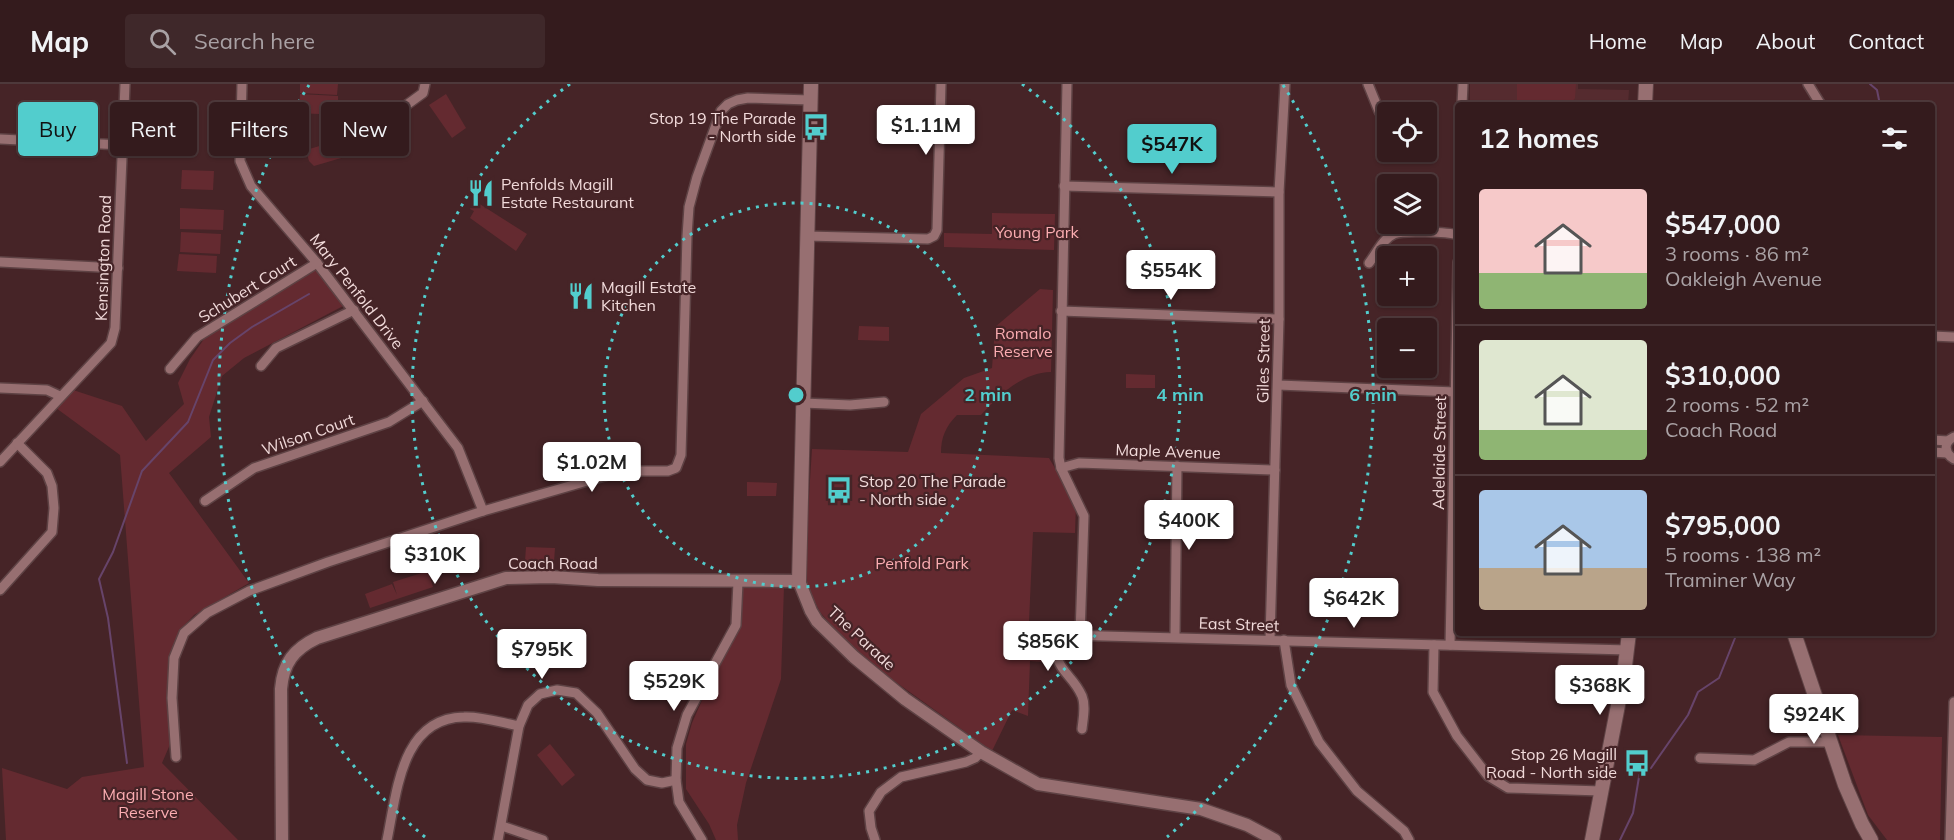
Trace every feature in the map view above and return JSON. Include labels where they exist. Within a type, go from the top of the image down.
[{"type":"main road","name":"The Parade","points":[[799,581],[811,84]]},
{"type":"main road","points":[[1645,102],[1646,84]]},
{"type":"main road","points":[[1592,840],[1629,636]]},
{"type":"main road","points":[[1795,636],[1845,785],[1871,840]]},
{"type":"street","name":"Kensington Road","points":[[124,102],[125,84]]},
{"type":"street","name":"Mary Penfold Drive","points":[[242,84],[240,162],[251,186],[317,263],[458,448],[483,511]]},
{"type":"street","points":[[409,103],[423,93],[425,84]]},
{"type":"street","points":[[806,236],[928,239],[934,236],[937,230],[941,84]]},
{"type":"street","points":[[1067,84],[1059,458],[1061,468],[1084,516],[1080,635]]},
{"type":"street","name":"Giles Street","points":[[1270,639],[1280,319],[1279,192],[1285,84]]},
{"type":"street","points":[[1368,84],[1377,106]]},
{"type":"street","points":[[1462,102],[1463,84]]},
{"type":"street","points":[[1808,84],[1819,102]]},
{"type":"street","points":[[176,757],[172,698],[174,658],[184,633],[207,613],[249,591],[316,566],[483,511],[608,475],[637,471],[669,471],[678,465],[681,448],[689,207],[706,148],[721,111],[737,100],[748,98],[810,100]]},
{"type":"street","points":[[0,139],[110,144]]},
{"type":"street","name":"Kensington Road","points":[[0,462],[111,343],[115,328],[122,156]]},
{"type":"street","points":[[1064,186],[1279,192]]},
{"type":"street","points":[[1369,264],[1386,240],[1394,234],[1404,232],[1455,235]]},
{"type":"street","points":[[0,262],[118,267]]},
{"type":"street","name":"Schubert Court","points":[[170,369],[197,337],[317,263]]},
{"type":"street","points":[[261,366],[276,348],[354,310]]},
{"type":"street","points":[[1062,310],[1280,319]]},
{"type":"street","points":[[1935,336],[1954,337]]},
{"type":"street","points":[[1278,385],[1455,392]]},
{"type":"street","points":[[0,388],[47,390],[60,396]]},
{"type":"street","name":"Adelaide Street","points":[[1450,645],[1455,392]]},
{"type":"street","name":"Wilson Court","points":[[206,501],[254,468],[389,422],[423,401]]},
{"type":"street","points":[[803,403],[850,405],[884,402]]},
{"type":"street","points":[[1935,440],[1951,439],[1950,456],[1935,453]]},
{"type":"street","points":[[0,590],[52,532],[54,508],[52,486],[47,473],[17,443]]},
{"type":"street","name":"Maple Avenue","points":[[1061,468],[1079,463],[1275,470]]},
{"type":"street","points":[[1175,636],[1177,466]]},
{"type":"street","name":"Coach Road","points":[[282,840],[282,678],[287,662],[306,644],[329,634],[506,578],[799,581]]},
{"type":"street","name":"The Parade","points":[[799,581],[817,621],[894,691],[981,752],[1038,784],[1201,809],[1247,825],[1275,840]]},
{"type":"street","points":[[702,840],[679,802],[676,780],[677,748],[687,716],[736,625],[738,582]]},
{"type":"street","name":"East Street","points":[[1082,729],[1083,697],[1060,666],[1055,651],[1057,637],[1065,635],[1175,636],[1628,650]]},
{"type":"street","points":[[1284,640],[1291,685],[1319,742],[1357,791],[1404,831],[1409,840]]},
{"type":"street","points":[[1434,645],[1433,692],[1457,736],[1488,776],[1508,788],[1602,791]]},
{"type":"street","points":[[498,840],[519,726],[528,705],[540,694],[557,690],[576,693],[597,713],[631,762],[647,780],[662,783],[676,780]]},
{"type":"street","points":[[1950,840],[1954,702]]},
{"type":"street","points":[[387,840],[407,753],[423,731],[443,720],[466,716],[519,726]]},
{"type":"street","points":[[1700,759],[1754,760],[1790,742],[1830,742]]},
{"type":"street","points":[[875,840],[869,811],[881,792],[901,777],[966,762],[981,752]]},
{"type":"street","points":[[502,826],[543,840]]},
{"type":"shaded area","points":[[1470,84],[1578,84],[1578,89],[1629,90],[1628,102],[1470,102]]},
{"type":"green space","points":[[300,84],[338,84],[337,95],[300,93]]},
{"type":"green space","points":[[1517,84],[1576,84],[1575,98],[1572,102],[1519,102]]},
{"type":"green space","points":[[300,94],[338,96],[338,102],[321,102],[321,114],[309,114],[309,102],[300,102]]},
{"type":"green space","points":[[446,94],[466,128],[452,138],[429,105]]},
{"type":"green space","points":[[321,146],[321,156],[348,156],[314,166],[309,161],[309,149]]},
{"type":"green space","points":[[182,170],[214,171],[213,190],[181,189]]},
{"type":"green space","points":[[475,201],[527,234],[516,251],[470,218],[474,211],[470,209]]},
{"type":"green space","points":[[180,208],[224,210],[223,230],[180,229]]},
{"type":"green space","name":"Young Park","points":[[992,213],[1055,214],[1054,250],[944,247],[944,233],[992,234]]},
{"type":"green space","points":[[181,232],[221,234],[220,254],[180,252]]},
{"type":"green space","points":[[179,254],[217,256],[216,273],[177,271]]},
{"type":"green space","name":"Magill Stone Reserve","points":[[316,269],[345,305],[244,358],[222,376],[209,417],[211,437],[169,473],[249,583],[194,615],[181,629],[174,643],[171,658],[171,742],[162,763],[238,840],[6,840],[2,768],[67,789],[82,777],[144,767],[120,455],[56,408],[73,390],[122,406],[146,441],[184,404],[178,383],[190,359],[204,339]]},
{"type":"green space","name":"Penfold Park","points":[[1040,289],[1053,290],[1051,372],[1030,376],[1012,386],[981,415],[957,415],[945,432],[941,447],[941,453],[1049,458],[1076,504],[1075,533],[1033,532],[1029,622],[1045,624],[1043,662],[1030,661],[1028,716],[1012,710],[992,751],[872,665],[844,640],[820,612],[808,588],[804,573],[812,449],[908,452],[921,414],[964,378],[992,368],[995,327]]},
{"type":"green space","points":[[859,326],[889,327],[889,341],[858,340]]},
{"type":"green space","points":[[1126,374],[1155,375],[1155,388],[1126,388]]},
{"type":"green space","points":[[747,482],[777,483],[776,496],[747,496]]},
{"type":"green space","points":[[526,547],[555,548],[554,562],[525,561]]},
{"type":"green space","points":[[428,571],[433,587],[370,608],[365,594],[392,584],[397,595],[393,582]]},
{"type":"green space","points":[[784,586],[781,679],[746,783],[737,825],[738,840],[716,840],[709,824],[686,789],[686,744],[692,723],[718,664],[740,624],[742,587]]},
{"type":"green space","points":[[1838,735],[1942,737],[1940,840],[1887,840],[1868,815]]},
{"type":"green space","points":[[550,744],[575,775],[562,786],[537,755]]},
{"type":"waterway","points":[[1870,84],[1877,90],[1879,102]]},
{"type":"waterway","points":[[127,763],[108,618],[99,579],[113,552],[142,471],[188,422],[213,360],[230,343],[252,327],[309,294]]},
{"type":"waterway","points":[[1620,840],[1633,813],[1640,771],[1651,768],[1688,715],[1698,692],[1719,678],[1736,636]]},
{"type":"place","name":"Stop 19 The Parade - North side","points":[[816,127]]},
{"type":"place","name":"Penfolds Magill Estate Restaurant","points":[[481,193]]},
{"type":"place","name":"Magill Estate Kitchen","points":[[581,296]]},
{"type":"place","name":"Stop 20 The Parade - North side","points":[[839,490]]},
{"type":"place","name":"Stop 26 Magill Road - North side","points":[[1637,763]]},
{"type":"park label","name":"Romalo Reserve","points":[[1023,342]]}]
